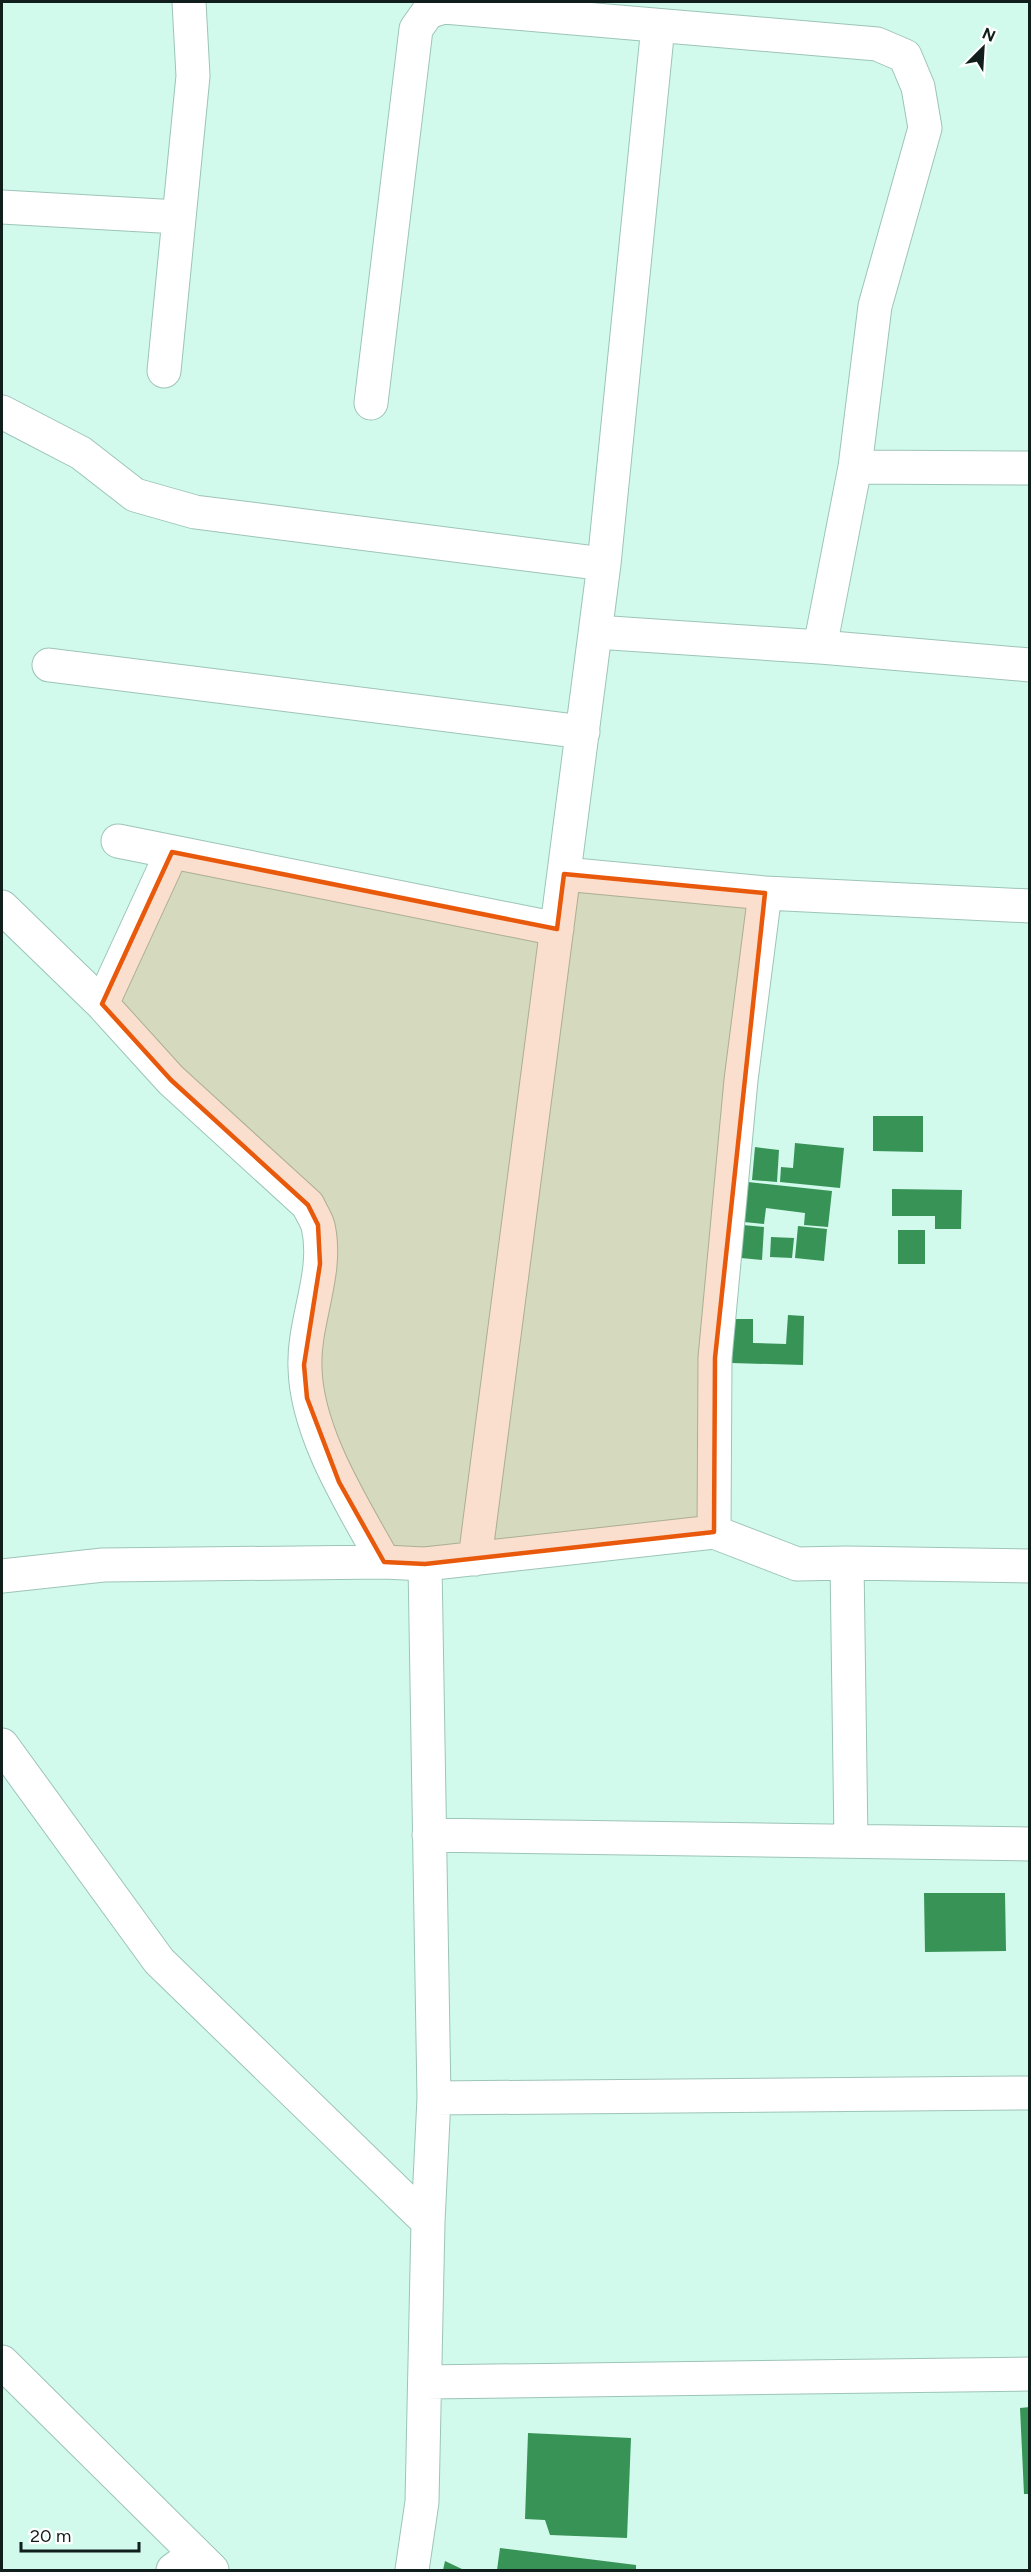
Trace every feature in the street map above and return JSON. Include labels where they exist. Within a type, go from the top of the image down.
[{"type":"street","points":[[164,371],[193,76],[189,2]]},
{"type":"street","points":[[371,403],[416,28],[428,12],[444,7],[877,44],[905,56],[918,87],[925,128],[874,306],[855,467],[820,647]]},
{"type":"street","points":[[475,1559],[596,632],[658,26]]},
{"type":"street","points":[[2,207],[178,217]]},
{"type":"street","points":[[4,422],[81,453],[135,495],[195,512],[604,564]]},
{"type":"street","points":[[855,467],[1029,468]]},
{"type":"street","points":[[596,632],[1029,664]]},
{"type":"street","points":[[49,665],[583,732]]},
{"type":"street","points":[[118,841],[557,929]]},
{"type":"street","points":[[102,1004],[172,852]]},
{"type":"street","points":[[564,874],[765,893],[1029,906]]},
{"type":"street","points":[[714,1532],[715,1358],[741,1080],[765,893]]},
{"type":"street","points":[[2,907],[102,1004],[171,1080],[308,1205],[318,1225],[320,1264],[304,1365],[308,1398],[339,1482],[384,1562]]},
{"type":"street","points":[[2,1576],[103,1565],[384,1562],[425,1564],[714,1532],[797,1564],[1029,1566]]},
{"type":"street","points":[[847,1563],[851,1841]]},
{"type":"street","points":[[412,2571],[422,2502],[428,2222],[434,2098],[425,1564]]},
{"type":"street","points":[[2,1744],[159,1961],[428,2222]]},
{"type":"street","points":[[429,1835],[1029,1844]]},
{"type":"street","points":[[434,2098],[1029,2093]]},
{"type":"street","points":[[2,2362],[15,2390],[193,2565]]},
{"type":"street","points":[[424,2382],[1029,2374]]},
{"type":"highlighted area","points":[[172,852],[557,929],[564,874],[765,893],[715,1358],[714,1532],[425,1564],[384,1562],[339,1482],[307,1398],[304,1365],[320,1264],[318,1225],[308,1205],[171,1080],[102,1004]]},
{"type":"building","points":[[873,1116],[923,1116],[923,1152],[873,1151]]},
{"type":"building","points":[[795,1143],[844,1148],[840,1188],[780,1182],[781,1167],[793,1168]]},
{"type":"building","points":[[755,1147],[779,1150],[777,1182],[752,1180]]},
{"type":"building","points":[[748,1182],[832,1191],[828,1227],[804,1225],[805,1213],[766,1208],[764,1224],[744,1222]]},
{"type":"building","points":[[892,1189],[962,1190],[961,1229],[935,1229],[935,1216],[892,1216]]},
{"type":"building","points":[[743,1225],[764,1227],[762,1260],[741,1258]]},
{"type":"building","points":[[798,1226],[827,1229],[824,1261],[795,1258]]},
{"type":"building","points":[[898,1230],[925,1230],[925,1264],[898,1264]]},
{"type":"building","points":[[771,1237],[794,1238],[792,1258],[770,1257]]},
{"type":"building","points":[[788,1315],[804,1316],[803,1365],[732,1363],[734,1319],[753,1319],[753,1343],[786,1344]]},
{"type":"building","points":[[924,1893],[1005,1893],[1006,1951],[925,1952]]},
{"type":"building","points":[[1030,2407],[1030,2494],[1024,2494],[1020,2408]]},
{"type":"building","points":[[528,2433],[631,2438],[627,2538],[550,2535],[545,2520],[525,2519]]},
{"type":"building","points":[[500,2548],[636,2565],[636,2570],[497,2570]]},
{"type":"building","points":[[445,2561],[464,2570],[443,2570]]}]
